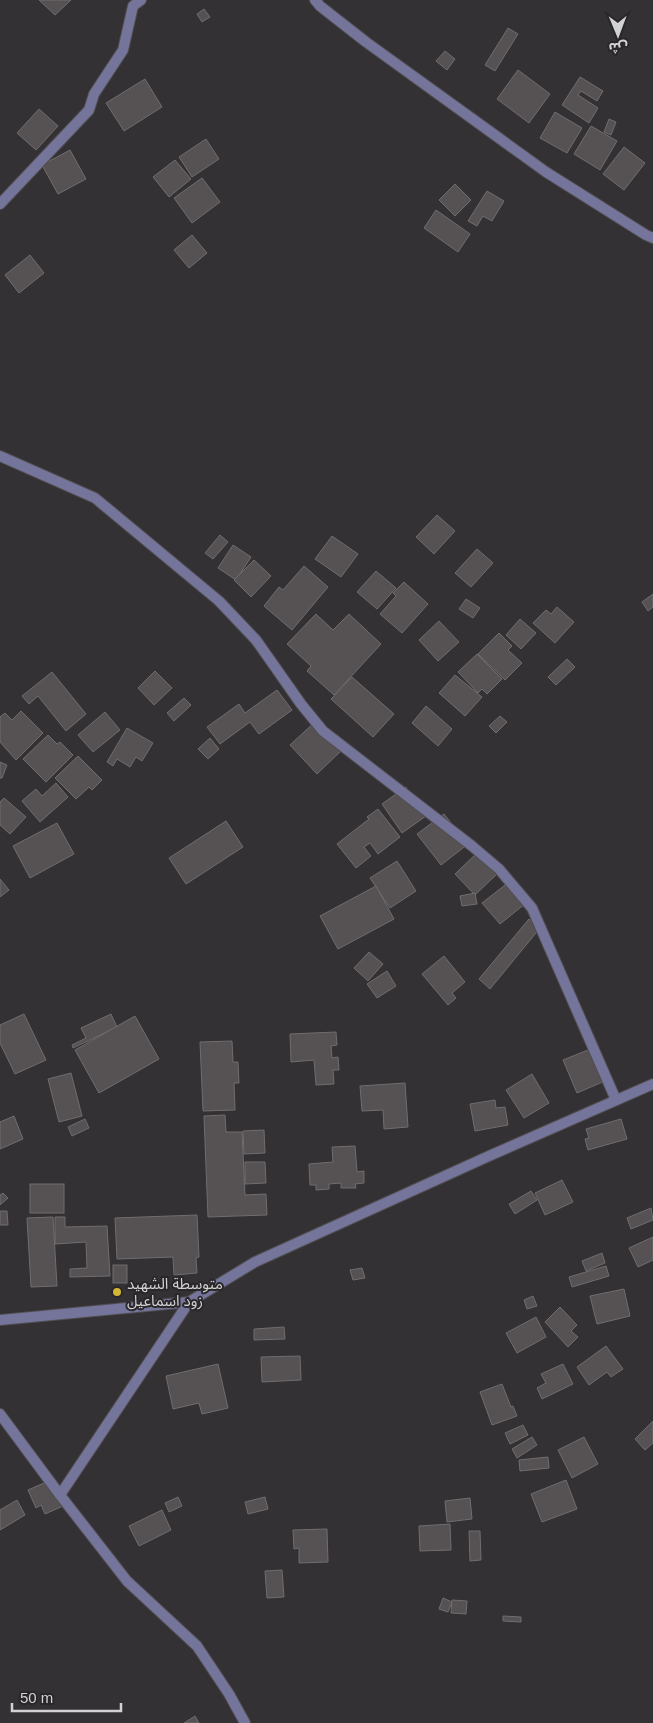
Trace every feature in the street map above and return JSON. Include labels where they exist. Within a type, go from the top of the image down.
[{"type":"street","points":[[0,204],[89,110],[94,94],[122,50],[133,6],[141,0]]},
{"type":"street","points":[[315,0],[366,42],[546,172],[646,236],[653,238]]},
{"type":"street","points":[[0,456],[95,498],[219,601],[256,640],[301,704],[323,731],[472,846],[499,870],[532,908],[616,1100]]},
{"type":"street","points":[[60,1495],[189,1302],[255,1262],[653,1084]]},
{"type":"street","points":[[0,1320],[189,1302]]},
{"type":"street","points":[[0,1414],[127,1581],[197,1646],[229,1694],[245,1723]]},
{"type":"building","points":[[39,0],[71,0],[55,15]]},
{"type":"building","points":[[204,9],[210,17],[202,22],[197,14]]},
{"type":"building","points":[[508,28],[518,34],[495,71],[485,65]]},
{"type":"building","points":[[445,51],[455,59],[447,70],[436,61]]},
{"type":"building","points":[[518,70],[550,94],[529,123],[497,99]]},
{"type":"building","points":[[580,77],[603,91],[597,101],[581,91],[578,95],[598,108],[589,123],[562,105]]},
{"type":"building","points":[[145,79],[162,107],[124,131],[106,103]]},
{"type":"building","points":[[39,109],[58,126],[36,150],[17,133]]},
{"type":"building","points":[[555,112],[582,128],[567,153],[540,138]]},
{"type":"building","points":[[609,119],[616,122],[611,135],[604,132]]},
{"type":"building","points":[[591,126],[617,141],[600,170],[574,154]]},
{"type":"building","points":[[206,139],[219,159],[192,177],[179,157]]},
{"type":"building","points":[[624,147],[645,163],[624,190],[603,174]]},
{"type":"building","points":[[70,150],[86,179],[58,194],[42,165]]},
{"type":"building","points":[[175,160],[191,179],[169,197],[153,177]]},
{"type":"building","points":[[202,178],[220,202],[192,223],[174,198]]},
{"type":"building","points":[[455,184],[471,200],[455,216],[439,200]]},
{"type":"building","points":[[487,191],[504,201],[492,221],[483,216],[477,226],[468,221]]},
{"type":"building","points":[[436,210],[470,234],[458,252],[424,228]]},
{"type":"building","points":[[192,235],[207,253],[189,268],[174,250]]},
{"type":"building","points":[[30,255],[44,273],[19,293],[5,275]]},
{"type":"building","points":[[437,515],[455,531],[434,554],[416,537]]},
{"type":"building","points":[[220,535],[228,542],[213,559],[205,553]]},
{"type":"building","points":[[332,536],[358,554],[341,577],[315,559]]},
{"type":"building","points":[[233,545],[251,557],[236,580],[218,568]]},
{"type":"building","points":[[477,549],[493,563],[471,587],[455,573]]},
{"type":"building","points":[[254,560],[271,576],[251,597],[234,580]]},
{"type":"building","points":[[304,566],[328,587],[292,630],[264,606],[279,587],[283,590]]},
{"type":"building","points":[[376,571],[396,588],[377,609],[357,592]]},
{"type":"building","points":[[404,582],[428,604],[402,633],[380,614],[396,596],[393,593]]},
{"type":"building","points":[[653,594],[653,607],[648,611],[642,602]]},
{"type":"building","points":[[466,599],[480,608],[473,618],[459,609]]},
{"type":"building","points":[[557,607],[574,622],[555,643],[533,623],[546,610],[551,614]]},
{"type":"building","points":[[316,614],[333,630],[349,614],[381,644],[334,695],[307,671],[311,666],[287,644]]},
{"type":"building","points":[[520,619],[536,633],[521,649],[506,635]]},
{"type":"building","points":[[439,621],[459,642],[438,661],[419,640]]},
{"type":"building","points":[[499,633],[512,646],[508,650],[522,663],[505,680],[478,654]]},
{"type":"building","points":[[477,654],[502,679],[487,694],[482,689],[478,693],[458,672]]},
{"type":"building","points":[[567,659],[575,667],[556,685],[548,677]]},
{"type":"building","points":[[155,671],[172,688],[154,705],[138,688]]},
{"type":"building","points":[[52,672],[86,714],[66,731],[38,696],[29,704],[22,696]]},
{"type":"building","points":[[455,675],[482,697],[465,716],[439,693]]},
{"type":"building","points":[[352,677],[394,714],[373,737],[331,699]]},
{"type":"building","points":[[277,690],[292,710],[259,734],[250,722],[220,744],[207,727],[239,704],[245,713]]},
{"type":"building","points":[[184,698],[191,705],[174,721],[167,713]]},
{"type":"building","points":[[426,706],[452,729],[438,746],[412,723]]},
{"type":"building","points":[[21,711],[43,733],[16,760],[0,742],[0,717],[5,713],[12,720]]},
{"type":"building","points":[[105,712],[120,730],[93,752],[78,735]]},
{"type":"building","points":[[500,716],[507,722],[496,733],[489,726]]},
{"type":"building","points":[[316,721],[343,749],[317,774],[290,745]]},
{"type":"building","points":[[127,728],[153,743],[142,761],[136,757],[130,767],[117,759],[113,766],[107,762]]},
{"type":"building","points":[[48,735],[57,744],[60,742],[73,755],[46,782],[23,759]]},
{"type":"building","points":[[210,738],[219,749],[208,759],[198,749]]},
{"type":"building","points":[[78,756],[102,780],[92,790],[89,787],[76,799],[55,778]]},
{"type":"building","points":[[0,762],[7,765],[2,778],[0,778]]},
{"type":"building","points":[[56,783],[68,797],[40,822],[22,801],[36,789],[42,796]]},
{"type":"building","points":[[406,787],[426,816],[402,833],[382,804]]},
{"type":"building","points":[[4,798],[26,817],[10,834],[0,825],[0,802]]},
{"type":"building","points":[[378,809],[400,837],[378,854],[370,843],[364,847],[371,856],[356,868],[337,844],[369,819],[367,817]]},
{"type":"building","points":[[444,814],[468,844],[441,865],[417,834]]},
{"type":"building","points":[[226,821],[243,847],[186,884],[169,858]]},
{"type":"building","points":[[57,823],[74,854],[30,878],[13,846]]},
{"type":"building","points":[[478,852],[498,873],[475,895],[455,874]]},
{"type":"building","points":[[397,861],[416,891],[390,908],[370,878]]},
{"type":"building","points":[[0,879],[9,890],[0,897]]},
{"type":"building","points":[[509,882],[526,903],[500,924],[482,903]]},
{"type":"building","points":[[376,886],[394,919],[338,949],[320,916]]},
{"type":"building","points":[[475,893],[477,904],[462,906],[460,896]]},
{"type":"building","points":[[529,919],[540,928],[490,989],[479,979]]},
{"type":"building","points":[[369,952],[383,964],[368,981],[354,968]]},
{"type":"building","points":[[444,956],[465,982],[452,993],[456,998],[448,1005],[422,974]]},
{"type":"building","points":[[387,971],[396,986],[377,998],[367,984]]},
{"type":"building","points":[[24,1014],[46,1060],[15,1074],[0,1043],[0,1025]]},
{"type":"building","points":[[111,1014],[117,1027],[73,1048],[72,1045],[86,1038],[81,1028]]},
{"type":"building","points":[[135,1016],[159,1059],[99,1093],[75,1050]]},
{"type":"building","points":[[336,1032],[337,1045],[331,1046],[332,1058],[338,1057],[339,1070],[333,1070],[334,1084],[316,1085],[314,1060],[291,1062],[290,1034]]},
{"type":"building","points":[[232,1041],[233,1062],[238,1062],[239,1083],[234,1083],[235,1110],[203,1111],[200,1042]]},
{"type":"building","points":[[593,1048],[607,1080],[577,1093],[563,1060]]},
{"type":"building","points":[[71,1073],[82,1116],[59,1122],[48,1079]]},
{"type":"building","points":[[532,1074],[549,1103],[524,1118],[506,1090]]},
{"type":"building","points":[[405,1083],[408,1127],[384,1129],[383,1110],[362,1111],[360,1086]]},
{"type":"building","points":[[495,1100],[496,1108],[505,1107],[508,1125],[475,1131],[470,1104]]},
{"type":"building","points":[[225,1115],[226,1132],[242,1132],[245,1195],[266,1194],[267,1215],[208,1217],[204,1116]]},
{"type":"building","points":[[14,1116],[23,1139],[0,1149],[0,1122]]},
{"type":"building","points":[[85,1119],[89,1128],[72,1136],[68,1127]]},
{"type":"building","points":[[621,1119],[627,1139],[588,1150],[585,1139],[589,1138],[586,1129]]},
{"type":"building","points":[[264,1130],[265,1153],[244,1154],[243,1131]]},
{"type":"building","points":[[355,1146],[357,1172],[364,1171],[364,1183],[355,1184],[356,1188],[341,1188],[341,1183],[329,1184],[329,1189],[316,1190],[316,1185],[310,1185],[309,1164],[333,1162],[332,1147]]},
{"type":"building","points":[[245,1162],[265,1162],[266,1183],[245,1184]]},
{"type":"building","points":[[562,1180],[573,1202],[545,1215],[535,1193]]},
{"type":"building","points":[[30,1184],[64,1184],[64,1213],[30,1213]]},
{"type":"building","points":[[531,1191],[537,1200],[515,1214],[509,1204]]},
{"type":"building","points":[[3,1193],[8,1198],[0,1205],[0,1195]]},
{"type":"building","points":[[651,1208],[653,1220],[631,1229],[627,1218]]},
{"type":"building","points":[[0,1211],[7,1211],[8,1225],[0,1225]]},
{"type":"building","points":[[197,1215],[199,1257],[196,1258],[197,1273],[174,1275],[173,1257],[117,1259],[115,1218]]},
{"type":"building","points":[[53,1217],[57,1286],[31,1287],[27,1218]]},
{"type":"building","points":[[55,1217],[65,1217],[65,1227],[107,1226],[110,1276],[70,1277],[70,1269],[87,1268],[86,1242],[55,1244]]},
{"type":"building","points":[[653,1237],[653,1260],[638,1267],[629,1248]]},
{"type":"building","points":[[602,1253],[605,1263],[586,1271],[582,1261]]},
{"type":"building","points":[[113,1265],[127,1265],[127,1283],[113,1283]]},
{"type":"building","points":[[606,1266],[609,1276],[572,1287],[569,1277]]},
{"type":"building","points":[[362,1268],[365,1278],[353,1280],[350,1270]]},
{"type":"building","points":[[624,1289],[630,1316],[597,1324],[590,1296]]},
{"type":"building","points":[[533,1296],[537,1306],[527,1309],[524,1300]]},
{"type":"building","points":[[560,1307],[577,1325],[571,1331],[578,1337],[568,1347],[545,1322]]},
{"type":"building","points":[[536,1317],[546,1337],[517,1353],[506,1333]]},
{"type":"building","points":[[284,1327],[285,1339],[254,1340],[254,1329]]},
{"type":"building","points":[[606,1346],[623,1369],[611,1377],[607,1372],[589,1385],[577,1367]]},
{"type":"building","points":[[300,1356],[301,1380],[262,1382],[261,1357]]},
{"type":"building","points":[[218,1364],[228,1408],[202,1414],[199,1403],[173,1409],[166,1376]]},
{"type":"building","points":[[563,1364],[573,1384],[542,1399],[537,1388],[546,1383],[541,1374]]},
{"type":"building","points":[[502,1384],[511,1407],[513,1406],[517,1416],[492,1425],[480,1392]]},
{"type":"building","points":[[653,1421],[653,1443],[645,1450],[635,1439]]},
{"type":"building","points":[[523,1425],[528,1435],[510,1444],[505,1433]]},
{"type":"building","points":[[532,1437],[537,1445],[517,1458],[512,1449]]},
{"type":"building","points":[[584,1437],[598,1464],[572,1478],[558,1450]]},
{"type":"building","points":[[548,1457],[549,1468],[520,1471],[519,1460]]},
{"type":"building","points":[[51,1480],[63,1506],[45,1514],[41,1505],[36,1508],[28,1490]]},
{"type":"building","points":[[566,1480],[577,1509],[542,1522],[531,1494]]},
{"type":"building","points":[[178,1497],[182,1506],[169,1512],[165,1503]]},
{"type":"building","points":[[265,1497],[268,1509],[248,1514],[245,1502]]},
{"type":"building","points":[[470,1498],[472,1519],[447,1522],[445,1501]]},
{"type":"building","points":[[17,1500],[25,1515],[0,1530],[0,1510]]},
{"type":"building","points":[[162,1510],[171,1530],[139,1546],[129,1526]]},
{"type":"building","points":[[450,1524],[451,1550],[420,1551],[419,1526]]},
{"type":"building","points":[[327,1529],[328,1562],[299,1563],[299,1548],[294,1549],[293,1530]]},
{"type":"building","points":[[469,1531],[480,1531],[481,1560],[470,1561]]},
{"type":"building","points":[[282,1570],[284,1597],[267,1598],[265,1571]]},
{"type":"building","points":[[443,1598],[452,1602],[448,1612],[439,1609]]},
{"type":"building","points":[[452,1600],[467,1601],[466,1614],[451,1613]]},
{"type":"building","points":[[503,1616],[521,1617],[521,1622],[503,1621]]},
{"type":"building","points":[[195,1716],[199,1723],[184,1723]]},
{"type":"place","name":"متوسطة الشهيد زود اسماعيل","points":[[117,1292]]}]
